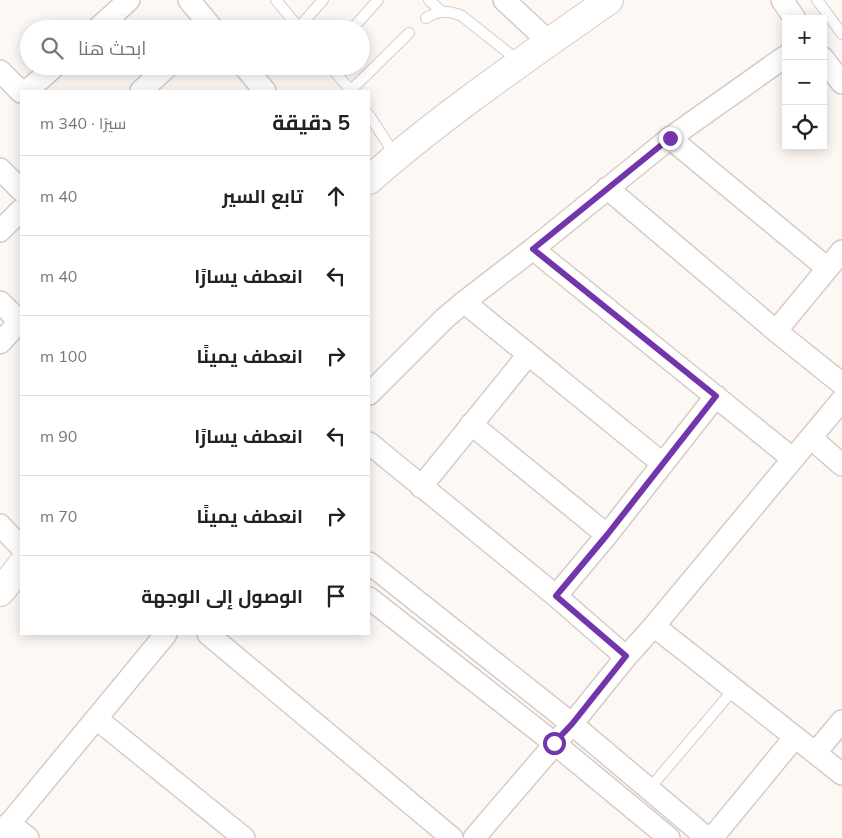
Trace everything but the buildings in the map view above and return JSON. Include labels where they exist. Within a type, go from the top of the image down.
[{"type":"main road","points":[[370,179],[396,156],[475,94],[609,0]]},
{"type":"main road","points":[[0,592],[20,567]]},
{"type":"street","points":[[107,20],[129,0]]},
{"type":"street","points":[[189,0],[204,20]]},
{"type":"street","points":[[504,0],[550,42]]},
{"type":"street","points":[[782,0],[792,15]]},
{"type":"street","points":[[370,393],[444,319],[464,302],[533,249],[670,138],[782,59]]},
{"type":"street","points":[[825,60],[842,83]]},
{"type":"street","points":[[0,71],[20,91]]},
{"type":"street","points":[[28,90],[45,75]]},
{"type":"street","points":[[143,90],[159,75]]},
{"type":"street","points":[[251,75],[262,90]]},
{"type":"street","points":[[670,138],[828,268]]},
{"type":"street","points":[[0,169],[20,189]]},
{"type":"street","points":[[607,188],[776,331],[842,384]]},
{"type":"street","points":[[0,231],[20,211]]},
{"type":"street","points":[[533,249],[794,459]]},
{"type":"street","points":[[776,331],[842,251]]},
{"type":"street","points":[[0,302],[20,320]]},
{"type":"street","points":[[464,302],[663,464]]},
{"type":"street","points":[[0,343],[20,322]]},
{"type":"street","points":[[420,487],[528,355]]},
{"type":"street","points":[[556,596],[607,535],[716,396]]},
{"type":"street","points":[[474,838],[572,724],[626,656],[654,626],[842,400]]},
{"type":"street","points":[[471,424],[607,535]]},
{"type":"street","points":[[811,438],[842,465]]},
{"type":"street","points":[[370,444],[420,487],[556,596],[626,656]]},
{"type":"street","points":[[0,525],[20,546]]},
{"type":"street","points":[[370,564],[572,724],[707,838]]},
{"type":"street","points":[[370,599],[554,743],[669,838]]},
{"type":"street","points":[[654,626],[842,774]]},
{"type":"street","points":[[28,838],[5,829],[165,635]]},
{"type":"street","points":[[209,635],[452,838]]},
{"type":"street","points":[[97,718],[244,838]]},
{"type":"street","points":[[816,752],[842,721]]},
{"type":"street","points":[[712,838],[795,737]]},
{"type":"street","points":[[646,819],[656,795]]},
{"type":"lane","points":[[276,0],[292,20]]},
{"type":"lane","points":[[306,20],[323,0]]},
{"type":"lane","points":[[360,20],[378,0]]},
{"type":"lane","points":[[429,0],[441,11]]},
{"type":"lane","points":[[817,0],[842,34]]},
{"type":"lane","points":[[426,18],[441,11],[455,12],[520,62]]},
{"type":"lane","points":[[370,71],[409,33]]},
{"type":"lane","points":[[337,75],[349,90]]},
{"type":"lane","points":[[351,90],[366,75]]},
{"type":"lane","points":[[370,117],[396,156]]},
{"type":"lane","points":[[656,795],[734,689]]},
{"type":"route","points":[[554,743],[572,724],[626,656],[556,596],[607,535],[716,396],[533,249],[670,138]]}]
